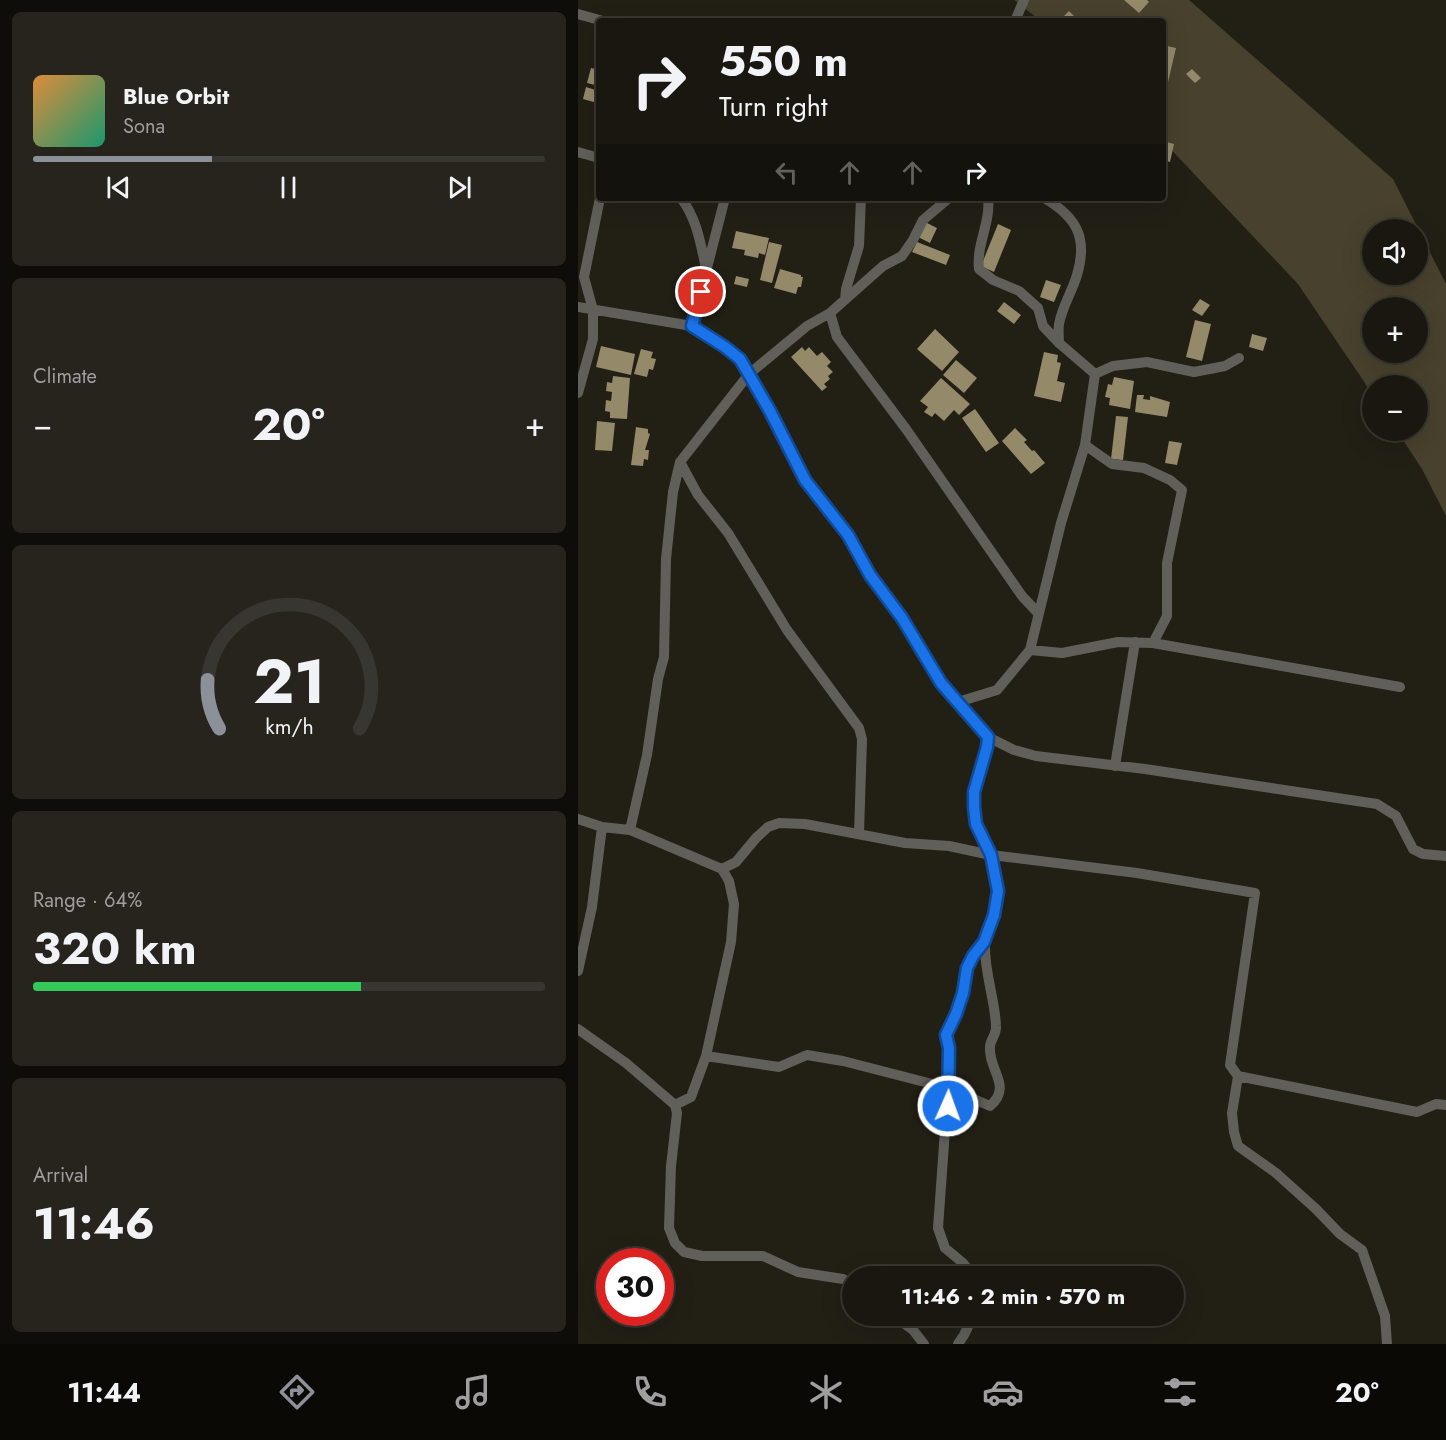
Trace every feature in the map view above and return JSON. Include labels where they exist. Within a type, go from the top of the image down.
[{"type":"street","points":[[1016,18],[1024,0]]},
{"type":"street","points":[[578,14],[596,19]]},
{"type":"street","points":[[578,152],[596,157]]},
{"type":"street","points":[[578,393],[593,339],[593,310],[584,277],[599,201]]},
{"type":"street","points":[[683,201],[695,222],[707,271]]},
{"type":"street","points":[[692,326],[724,201]]},
{"type":"street","points":[[845,300],[845,289],[859,246],[861,201]]},
{"type":"street","points":[[630,830],[647,755],[658,679],[664,657],[666,559],[673,492],[680,462],[749,374],[807,326],[830,313],[883,266],[902,256],[923,220],[946,201]]},
{"type":"street","points":[[988,201],[986,224],[977,259],[979,269],[994,280],[1019,291],[1038,308],[1043,326],[1095,374]]},
{"type":"street","points":[[1049,201],[1061,208],[1080,231],[1077,274],[1059,324],[1059,343]]},
{"type":"street","points":[[578,307],[692,326],[740,359],[805,480],[848,535],[870,575],[902,618],[941,683],[988,737],[1014,750],[1036,756],[1377,804],[1396,816],[1413,849],[1422,854],[1446,856]]},
{"type":"street","points":[[830,313],[838,338],[906,429],[1022,596],[1038,613]]},
{"type":"street","points":[[1095,374],[1113,366],[1146,362],[1194,372],[1225,366],[1239,358]]},
{"type":"street","points":[[958,702],[997,690],[1030,650],[1061,523],[1085,445],[1095,374]]},
{"type":"street","points":[[1085,445],[1112,464],[1144,468],[1170,480],[1182,490],[1167,563],[1167,616],[1153,643]]},
{"type":"street","points":[[680,462],[698,495],[728,533],[787,630],[859,728],[862,739],[859,834]]},
{"type":"street","points":[[1030,650],[1062,653],[1118,642],[1153,643],[1400,687]]},
{"type":"street","points":[[1115,766],[1135,642]]},
{"type":"street","points":[[965,1266],[946,1248],[938,1228],[948,1088],[949,1048],[946,1035],[959,1004],[967,968],[984,942],[994,915],[998,891],[991,855],[976,824],[974,807],[974,792],[988,737]]},
{"type":"street","points":[[578,819],[602,827],[630,830],[722,869],[730,881],[733,896],[731,942],[706,1056],[691,1097],[674,1105]]},
{"type":"street","points":[[722,869],[736,862],[768,827],[779,823],[805,824],[905,843],[948,846],[991,855],[1126,871],[1255,893],[1230,1065],[1238,1076],[1417,1112],[1436,1104],[1446,1105]]},
{"type":"street","points":[[578,966],[592,907],[602,827]]},
{"type":"street","points":[[706,1056],[779,1067],[807,1055],[843,1061],[948,1088],[990,1106],[997,1099],[1001,1083],[991,1060],[990,1046],[996,1026],[984,942]]},
{"type":"street","points":[[578,1029],[618,1056],[674,1105],[677,1113],[671,1166],[669,1228],[674,1243],[684,1252],[702,1256],[763,1256],[798,1272],[842,1280]]},
{"type":"street","points":[[1238,1076],[1232,1113],[1238,1146],[1276,1173],[1340,1234],[1362,1250],[1385,1316],[1387,1344]]},
{"type":"street","points":[[908,1326],[924,1344]]},
{"type":"street","points":[[958,1344],[968,1326]]},
{"type":"shaded area","points":[[1014,0],[1189,0],[1393,179],[1413,219],[1362,219],[1362,285],[1428,285],[1428,248],[1446,284],[1446,516],[1422,469],[1404,441],[1428,441],[1428,375],[1362,375],[1362,379],[1298,284],[1166,144],[1166,18],[1037,18]]},
{"type":"building","points":[[1124,0],[1147,0],[1149,2],[1139,13]]},
{"type":"building","points":[[1069,11],[1076,18],[1062,18]]},
{"type":"building","points":[[1166,46],[1176,48],[1166,91]]},
{"type":"building","points":[[591,68],[596,69],[596,85],[587,83]]},
{"type":"building","points":[[1192,69],[1201,78],[1195,83],[1186,74]]},
{"type":"building","points":[[586,87],[596,90],[596,103],[583,99]]},
{"type":"building","points":[[1166,142],[1174,144],[1170,162],[1166,161]]},
{"type":"building","points":[[925,222],[937,228],[930,243],[918,237]]},
{"type":"building","points":[[998,224],[1011,230],[994,272],[981,266]]},
{"type":"building","points":[[736,231],[769,238],[765,255],[759,253],[758,258],[744,255],[745,250],[732,248]]},
{"type":"building","points":[[769,242],[782,245],[772,283],[760,280]]},
{"type":"building","points":[[917,242],[950,255],[946,265],[912,252]]},
{"type":"building","points":[[780,269],[803,277],[801,287],[798,287],[796,294],[774,288]]},
{"type":"building","points":[[736,276],[749,279],[747,287],[734,284]]},
{"type":"building","points":[[1046,280],[1061,285],[1054,302],[1040,297]]},
{"type":"building","points":[[1200,299],[1210,305],[1202,316],[1192,310]]},
{"type":"building","points":[[1004,302],[1021,315],[1014,324],[997,311]]},
{"type":"building","points":[[1195,320],[1211,324],[1202,361],[1186,357]]},
{"type":"building","points":[[935,329],[959,352],[942,371],[917,349]]},
{"type":"building","points":[[1252,334],[1267,338],[1263,351],[1249,347]]},
{"type":"building","points":[[601,346],[635,354],[631,375],[596,367]]},
{"type":"building","points":[[802,347],[805,351],[809,347],[817,356],[822,352],[831,362],[827,366],[833,372],[824,384],[827,387],[822,391],[791,357]]},
{"type":"building","points":[[641,349],[653,352],[651,358],[656,359],[653,370],[649,369],[647,377],[634,374]]},
{"type":"building","points":[[1044,352],[1058,355],[1057,362],[1061,363],[1057,381],[1065,383],[1061,402],[1034,396]]},
{"type":"building","points":[[956,360],[977,378],[964,393],[943,375]]},
{"type":"building","points":[[613,376],[630,378],[627,419],[610,418],[610,412],[605,411],[606,400],[611,401],[612,392],[606,391],[607,382],[612,383]]},
{"type":"building","points":[[1114,377],[1134,381],[1130,409],[1109,405],[1110,398],[1105,397],[1108,384],[1112,385]]},
{"type":"building","points":[[941,378],[970,404],[959,415],[954,410],[944,421],[935,413],[932,417],[924,412],[928,407],[920,401]]},
{"type":"building","points":[[1137,395],[1144,395],[1143,399],[1150,400],[1150,396],[1170,402],[1167,417],[1135,412]]},
{"type":"building","points":[[975,409],[999,443],[986,452],[962,418]]},
{"type":"building","points":[[1116,416],[1128,417],[1123,460],[1111,459]]},
{"type":"building","points":[[597,421],[615,423],[612,451],[595,450]]},
{"type":"building","points":[[636,427],[648,429],[650,434],[645,450],[649,450],[648,460],[644,459],[643,466],[631,465]]},
{"type":"building","points":[[1015,428],[1027,440],[1024,442],[1045,463],[1031,474],[1002,441]]},
{"type":"building","points":[[1169,441],[1182,443],[1177,465],[1165,463]]},
{"type":"route","points":[[701,292],[692,326],[704,332],[740,359],[770,411],[805,480],[848,535],[870,575],[902,618],[941,683],[988,737],[974,792],[974,807],[976,824],[991,855],[998,891],[994,915],[984,942],[967,968],[963,993],[946,1035],[949,1048],[948,1106]]}]
